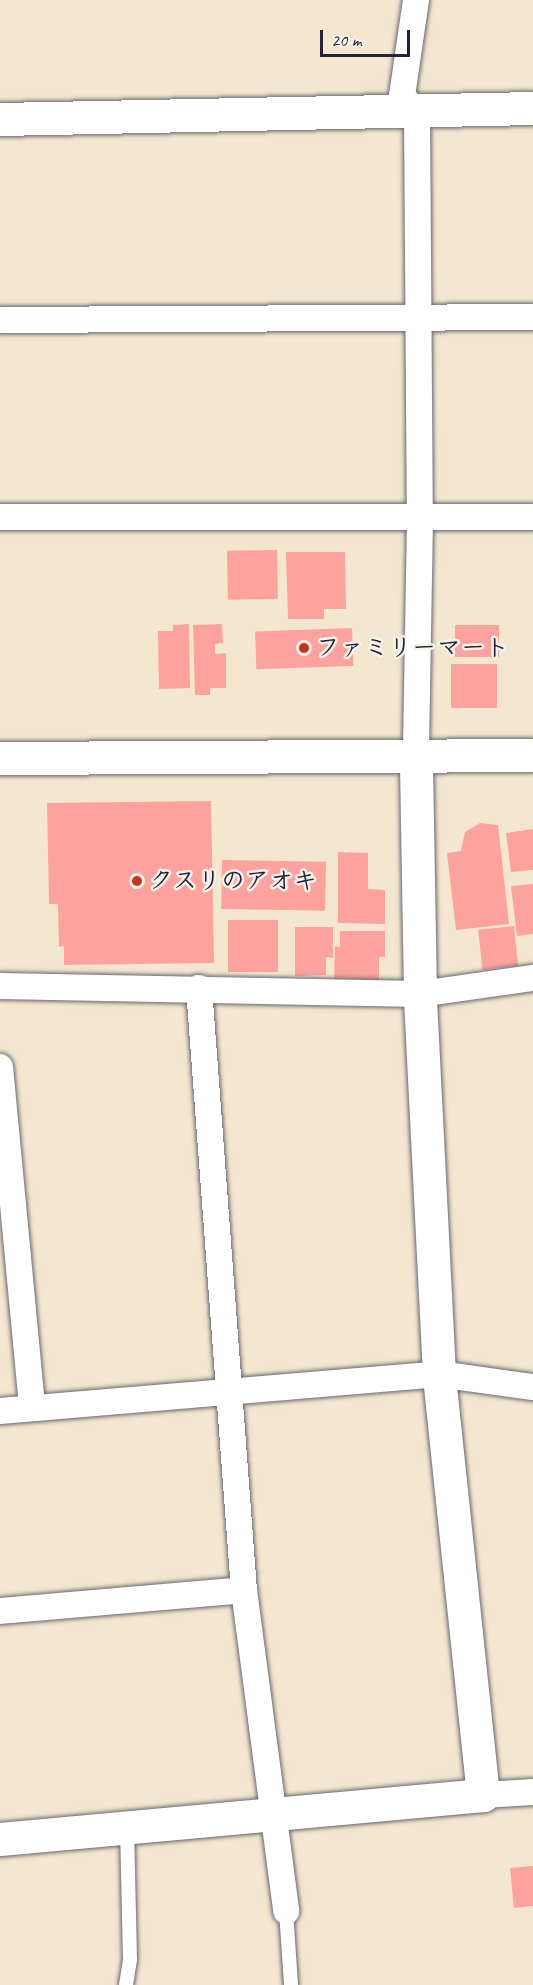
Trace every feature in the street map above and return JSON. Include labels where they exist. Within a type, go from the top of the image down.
[{"type":"street","points":[[416,0],[402,96],[417,112],[420,519],[416,755],[420,994],[439,1374],[483,1795]]},
{"type":"street","points":[[0,119],[533,108]]},
{"type":"street","points":[[0,320],[533,317]]},
{"type":"street","points":[[0,517],[420,519],[533,517]]},
{"type":"street","points":[[0,758],[533,754]]},
{"type":"street","points":[[0,986],[420,994],[533,978]]},
{"type":"street","points":[[199,988],[244,1590],[286,1911]]},
{"type":"street","points":[[0,1067],[32,1408]]},
{"type":"street","points":[[0,1411],[439,1374],[533,1387]]},
{"type":"street","points":[[0,1611],[244,1590]]},
{"type":"street","points":[[0,1839],[273,1811],[533,1792]]},
{"type":"lane","points":[[126,1985],[130,1959],[127,1825]]},
{"type":"lane","points":[[286,1911],[291,1985]]},
{"type":"building","points":[[277,550],[278,599],[228,600],[227,551]]},
{"type":"building","points":[[286,552],[345,552],[346,609],[324,609],[324,619],[288,619]]},
{"type":"building","points":[[189,624],[190,688],[159,689],[158,631],[173,631],[173,625]]},
{"type":"building","points":[[222,624],[223,643],[215,644],[215,654],[226,653],[226,688],[210,688],[210,695],[195,695],[193,625]]},
{"type":"building","points":[[455,625],[499,625],[499,657],[455,657]]},
{"type":"building","name":"ファミリーマート","points":[[352,628],[353,666],[256,669],[255,631]]},
{"type":"building","points":[[451,664],[497,664],[497,708],[451,708]]},
{"type":"building","points":[[211,801],[214,963],[64,965],[64,946],[59,947],[58,904],[49,904],[47,803]]},
{"type":"building","points":[[480,823],[498,825],[509,924],[456,930],[447,853],[461,851],[465,832]]},
{"type":"building","points":[[533,829],[533,870],[511,872],[506,833]]},
{"type":"building","points":[[338,852],[368,853],[368,889],[385,890],[385,924],[338,923]]},
{"type":"building","points":[[222,860],[326,862],[325,911],[221,909]]},
{"type":"building","points":[[533,884],[533,934],[517,936],[511,886]]},
{"type":"building","points":[[228,920],[278,920],[278,972],[228,972]]},
{"type":"building","points":[[514,926],[518,966],[482,970],[478,930]]},
{"type":"building","points":[[295,927],[333,927],[333,958],[326,957],[326,975],[295,976]]},
{"type":"building","points":[[340,931],[385,931],[385,957],[379,957],[379,981],[334,981],[335,946],[340,947]]},
{"type":"building","points":[[533,1866],[533,1906],[514,1908],[510,1868]]},
{"type":"place","name":"ファミリーマート","points":[[304,648]]},
{"type":"place","name":"クスリのアオキ","points":[[137,881]]}]
